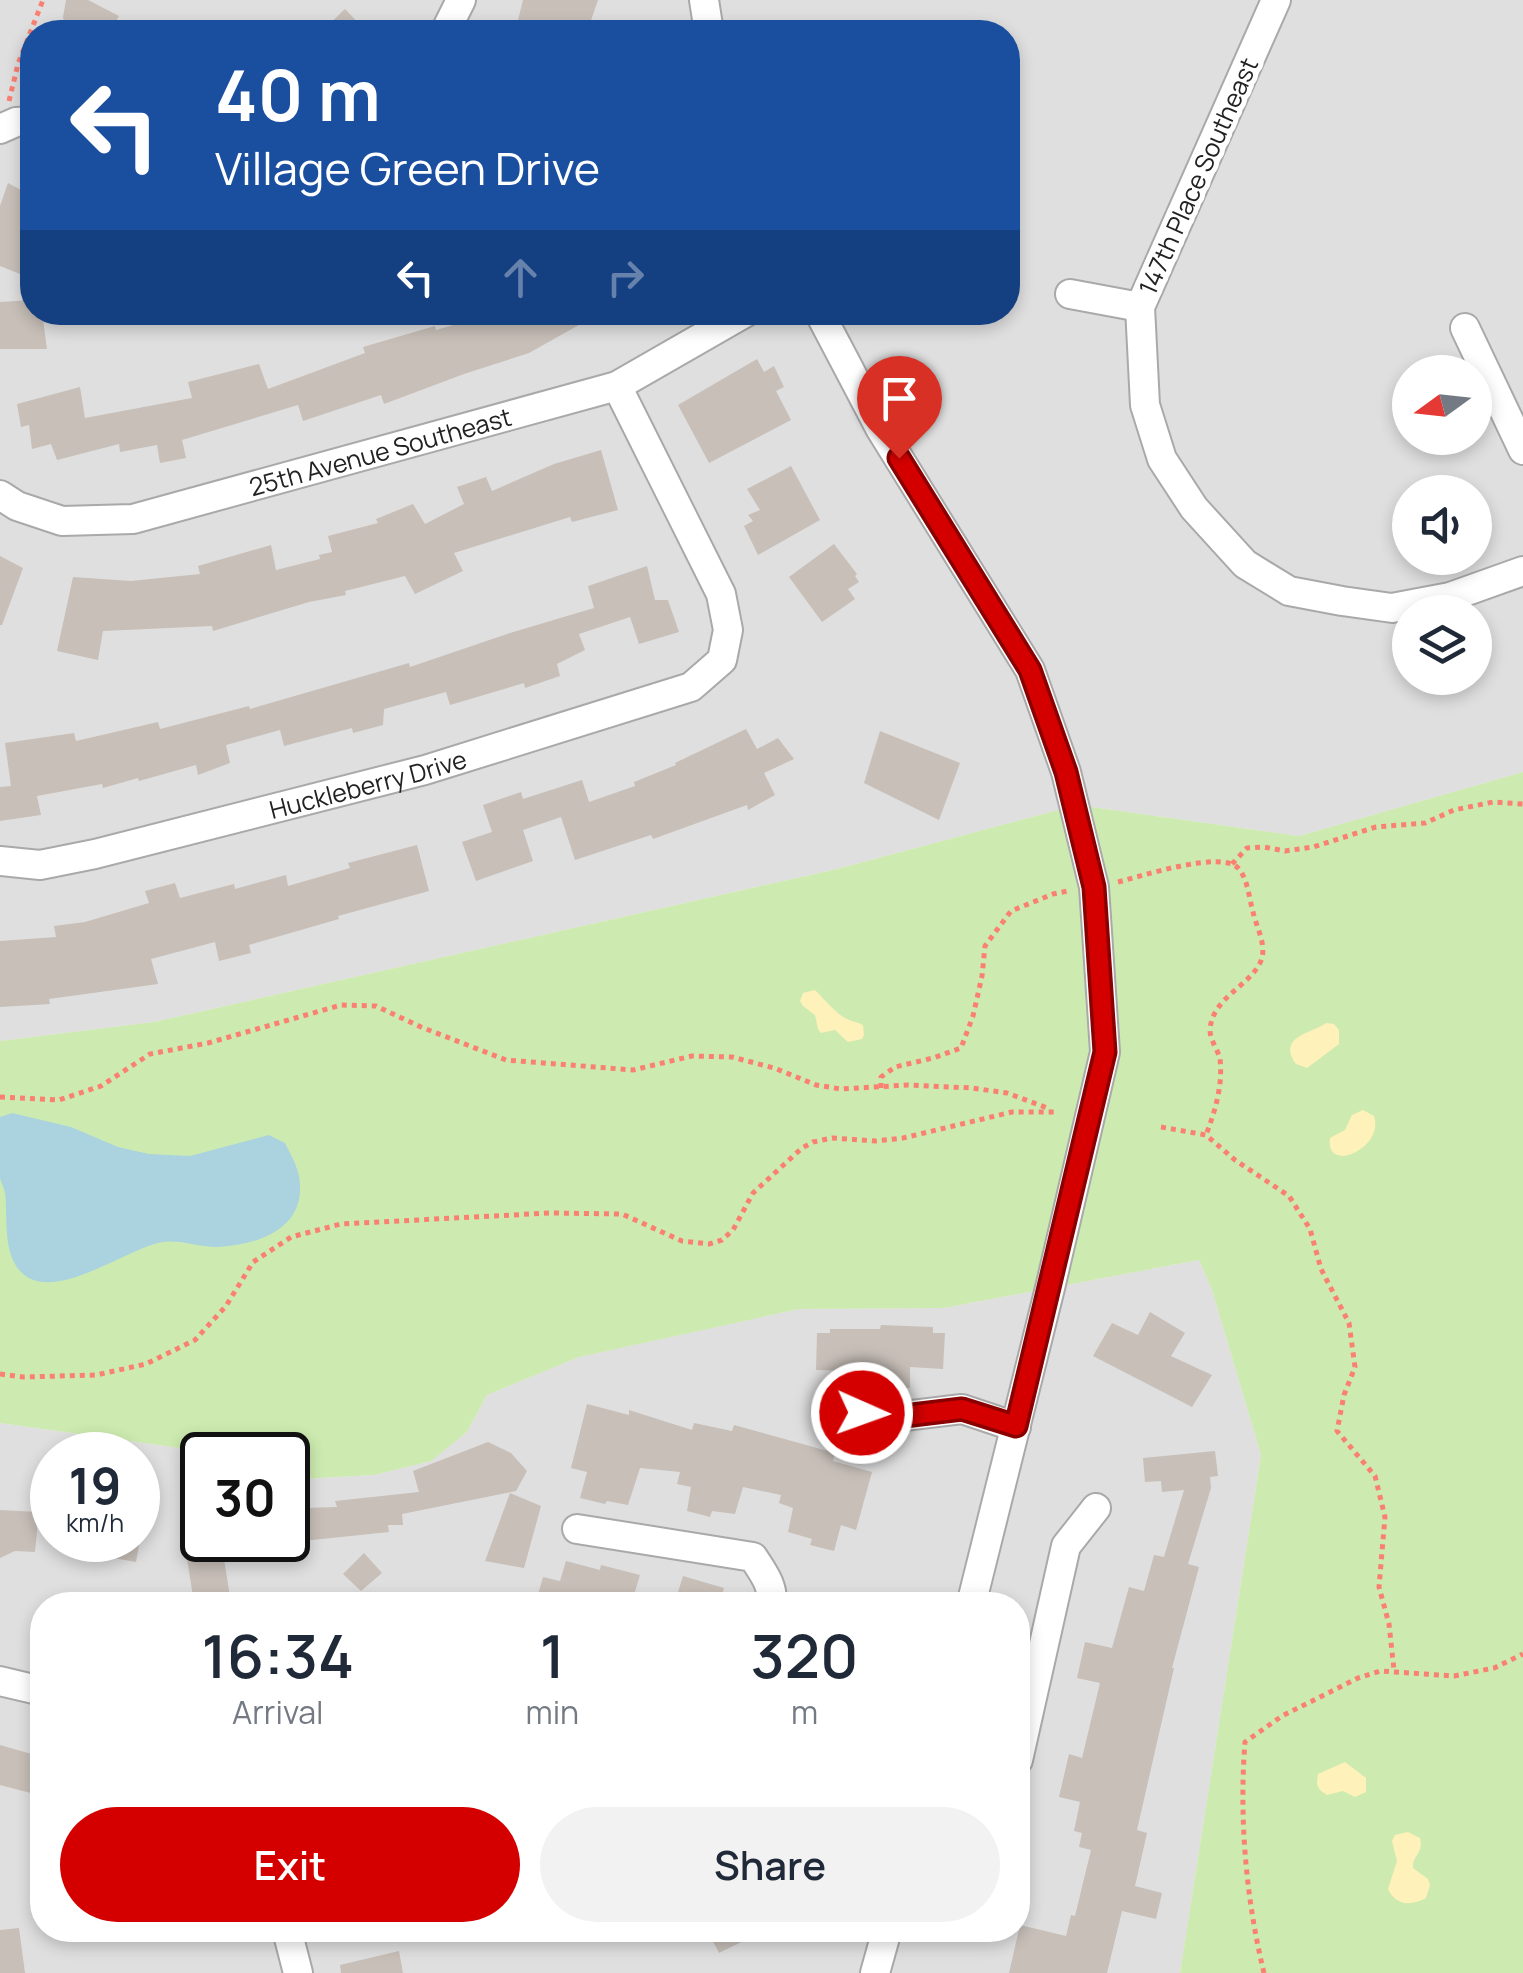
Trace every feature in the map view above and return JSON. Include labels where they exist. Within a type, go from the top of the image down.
[{"type":"street","name":"147th Place Southeast","points":[[1276,0],[1140,307],[1144,405],[1162,460],[1194,508],[1245,564],[1289,591],[1392,608],[1450,597],[1523,570]]},
{"type":"street","points":[[1070,294],[1140,307]]},
{"type":"street","name":"25th Avenue Southeast","points":[[0,495],[17,506],[62,522],[133,519],[617,386],[723,325]]},
{"type":"street","points":[[826,325],[880,428],[1030,670],[1066,772],[1094,887],[1105,1052],[973,1592]]},
{"type":"street","points":[[1465,328],[1523,450]]},
{"type":"street","name":"Huckleberry Drive","points":[[0,860],[40,865],[95,854],[424,770],[692,687],[722,660],[728,630],[721,594],[617,386]]},
{"type":"street","points":[[862,1413],[904,1416],[962,1409],[1016,1426]]},
{"type":"street","points":[[1030,1706],[1066,1546],[1096,1508]]},
{"type":"street","points":[[577,1529],[753,1556],[771,1592]]},
{"type":"street","points":[[0,1681],[30,1688]]},
{"type":"street","points":[[289,1942],[298,1973]]},
{"type":"street","points":[[875,1973],[884,1942]]},
{"type":"path","points":[[13,125],[20,59]]},
{"type":"path","points":[[1232,864],[1247,848],[1285,851],[1313,847],[1376,827],[1425,824],[1454,810],[1492,802],[1523,804]]},
{"type":"path","points":[[0,1097],[60,1100],[101,1086],[150,1054],[208,1043],[341,1005],[376,1006],[506,1060],[633,1070],[692,1056],[732,1057],[816,1085],[841,1089],[908,1085],[972,1088],[1007,1092],[1058,1112],[1012,1112],[903,1138],[832,1138],[813,1142],[753,1193],[733,1230],[710,1244],[682,1241],[622,1214],[550,1213],[341,1224],[291,1238],[253,1262],[226,1306],[195,1340],[146,1364],[96,1375],[0,1374]]},
{"type":"path","points":[[1161,1127],[1206,1135],[1289,1196],[1310,1229],[1321,1269],[1350,1323],[1355,1366],[1337,1431],[1375,1476],[1384,1517],[1378,1588],[1389,1624],[1394,1670]]},
{"type":"path","points":[[1264,1973],[1250,1896],[1242,1782],[1245,1742],[1282,1716],[1380,1671],[1454,1676],[1494,1668],[1523,1654]]},
{"type":"shaded area","points":[[0,0],[1523,0],[1523,772],[1299,836],[1077,805],[837,869],[154,1022],[0,1041]]},
{"type":"shaded area","points":[[1199,1260],[1212,1290],[1261,1455],[1180,1973],[0,1973],[0,1423],[65,1432],[30,1432],[30,1562],[160,1562],[160,1445],[180,1448],[180,1562],[310,1562],[310,1479],[374,1475],[430,1461],[467,1432],[487,1395],[578,1357],[799,1309],[944,1308]]},
{"type":"green space","points":[[1523,772],[1523,1973],[1180,1973],[1261,1455],[1212,1290],[1199,1260],[944,1308],[799,1309],[579,1357],[487,1395],[467,1432],[431,1461],[374,1475],[310,1479],[310,1432],[180,1432],[180,1448],[160,1445],[160,1432],[65,1432],[0,1423],[0,1041],[154,1022],[837,869],[1077,805],[1299,836]]},
{"type":"sand","points":[[815,990],[839,1014],[863,1025],[862,1039],[848,1042],[835,1030],[821,1033],[815,1015],[800,1001],[803,993]]},
{"type":"sand","points":[[1326,1023],[1339,1030],[1339,1044],[1307,1068],[1296,1064],[1291,1055],[1293,1042]]},
{"type":"sand","points":[[1363,1110],[1374,1116],[1371,1138],[1354,1153],[1336,1155],[1330,1138],[1345,1130],[1352,1115]]},
{"type":"sand","points":[[1345,1762],[1366,1778],[1366,1792],[1355,1797],[1343,1791],[1327,1795],[1321,1791],[1318,1774]]},
{"type":"sand","points":[[1408,1832],[1420,1838],[1421,1843],[1413,1868],[1430,1885],[1426,1898],[1409,1903],[1395,1899],[1388,1889],[1397,1861],[1392,1841],[1395,1835]]},
{"type":"water","points":[[12,1113],[71,1127],[118,1147],[149,1154],[190,1156],[269,1135],[285,1143],[293,1159],[300,1180],[299,1201],[285,1224],[248,1243],[219,1247],[158,1243],[70,1279],[35,1281],[16,1265],[7,1235],[5,1193],[0,1178],[0,1117]]},
{"type":"building","points":[[66,0],[88,0],[119,16],[117,20],[63,17]]},
{"type":"building","points":[[523,0],[598,0],[591,20],[518,20]]},
{"type":"building","points":[[345,9],[356,20],[334,20]]},
{"type":"building","points":[[8,183],[20,190],[20,274],[0,266],[0,206]]},
{"type":"building","points":[[20,301],[20,325],[44,325],[47,349],[0,349],[0,302]]},
{"type":"building","points":[[454,325],[579,325],[529,353],[384,404],[381,395],[303,421],[298,405],[182,440],[186,458],[160,463],[157,445],[120,452],[119,444],[57,460],[51,444],[32,449],[29,425],[21,427],[17,404],[80,387],[85,418],[192,398],[188,382],[259,364],[268,389],[365,353],[363,347],[435,326],[436,330]]},
{"type":"building","points":[[757,359],[764,372],[774,366],[784,387],[776,391],[791,420],[709,463],[678,405]]},
{"type":"building","points":[[601,450],[618,510],[572,522],[570,517],[454,553],[463,571],[415,594],[405,576],[213,631],[212,626],[103,631],[98,660],[57,651],[73,577],[131,581],[200,574],[198,566],[271,545],[276,570],[320,559],[319,555],[332,552],[328,536],[378,523],[376,519],[413,504],[425,524],[464,504],[457,487],[486,477],[492,491],[554,464]]},
{"type":"building","points":[[791,466],[820,520],[758,555],[744,526],[753,521],[748,515],[760,510],[747,489]]},
{"type":"building","points":[[834,544],[859,582],[848,589],[855,599],[822,622],[789,577]]},
{"type":"building","points":[[0,556],[23,568],[2,625],[0,625]]},
{"type":"building","points":[[647,566],[655,600],[668,600],[679,632],[639,644],[630,617],[579,634],[585,650],[557,664],[560,676],[525,688],[524,683],[450,705],[446,692],[384,709],[383,725],[353,733],[352,728],[284,746],[280,730],[226,745],[230,763],[198,775],[196,765],[139,781],[138,778],[103,788],[102,784],[37,796],[41,815],[0,821],[0,787],[11,786],[5,743],[74,733],[76,741],[158,722],[160,729],[249,706],[250,709],[409,663],[410,667],[594,608],[588,586]]},
{"type":"building","points":[[746,729],[757,749],[778,738],[794,759],[764,773],[775,795],[748,810],[747,805],[653,839],[651,835],[575,860],[561,817],[523,830],[533,861],[476,881],[462,842],[492,832],[483,805],[521,792],[523,799],[582,780],[589,802],[635,786],[634,782]]},
{"type":"building","points":[[880,731],[960,763],[939,820],[864,783]]},
{"type":"building","points":[[417,845],[429,891],[249,945],[251,953],[219,961],[215,942],[151,959],[158,984],[49,999],[50,1004],[0,1007],[0,941],[56,937],[54,926],[85,922],[149,903],[145,891],[175,883],[180,898],[286,875],[288,886],[350,868],[348,863]]},
{"type":"building","points":[[1150,1312],[1185,1333],[1171,1356],[1212,1375],[1192,1407],[1093,1356],[1112,1323],[1138,1335]]},
{"type":"building","points":[[881,1325],[933,1327],[933,1333],[945,1333],[943,1369],[910,1367],[910,1388],[879,1387],[879,1393],[851,1393],[852,1371],[816,1370],[817,1333],[830,1333],[830,1329],[880,1329]]},
{"type":"building","points":[[587,1404],[629,1415],[629,1410],[692,1430],[694,1423],[732,1431],[734,1425],[835,1453],[833,1461],[872,1472],[856,1530],[841,1525],[834,1551],[810,1545],[812,1539],[788,1532],[793,1508],[779,1503],[781,1495],[743,1487],[735,1514],[712,1511],[710,1517],[687,1511],[691,1487],[677,1484],[680,1472],[640,1468],[628,1505],[580,1498],[587,1472],[571,1468]]},
{"type":"building","points":[[488,1442],[511,1453],[527,1471],[516,1491],[402,1514],[403,1525],[388,1525],[389,1532],[310,1540],[310,1508],[337,1507],[335,1501],[419,1492],[413,1471]]},
{"type":"building","points":[[1215,1451],[1218,1476],[1210,1477],[1211,1488],[1188,1564],[1199,1567],[1172,1668],[1137,1830],[1147,1833],[1135,1886],[1162,1893],[1156,1919],[1122,1911],[1107,1973],[1009,1973],[1016,1942],[1030,1942],[1030,1927],[1066,1936],[1071,1915],[1075,1916],[1091,1850],[1079,1847],[1082,1833],[1074,1831],[1080,1802],[1059,1797],[1069,1754],[1082,1758],[1100,1683],[1077,1678],[1085,1642],[1112,1648],[1129,1587],[1144,1591],[1154,1555],[1164,1557],[1184,1490],[1162,1492],[1161,1481],[1145,1482],[1143,1458]]},
{"type":"building","points":[[510,1493],[541,1506],[524,1568],[485,1561]]},
{"type":"building","points":[[0,1510],[30,1512],[30,1552],[15,1551],[0,1558]]},
{"type":"building","points":[[364,1553],[382,1573],[361,1591],[343,1574]]},
{"type":"building","points":[[566,1561],[640,1575],[635,1592],[539,1592],[543,1577],[560,1581]]},
{"type":"building","points":[[188,1562],[224,1562],[229,1592],[192,1592]]},
{"type":"building","points":[[683,1576],[724,1588],[723,1592],[678,1592]]},
{"type":"building","points":[[0,1745],[30,1754],[30,1793],[0,1785]]},
{"type":"building","points":[[19,1928],[25,1973],[0,1973],[0,1930]]},
{"type":"building","points":[[713,1942],[741,1942],[719,1953]]},
{"type":"building","points":[[399,1951],[403,1973],[341,1973],[340,1965]]},
{"type":"route","points":[[862,1413],[904,1416],[962,1409],[1016,1426],[1105,1052],[1094,887],[1066,772],[1030,670],[899,458]]}]
